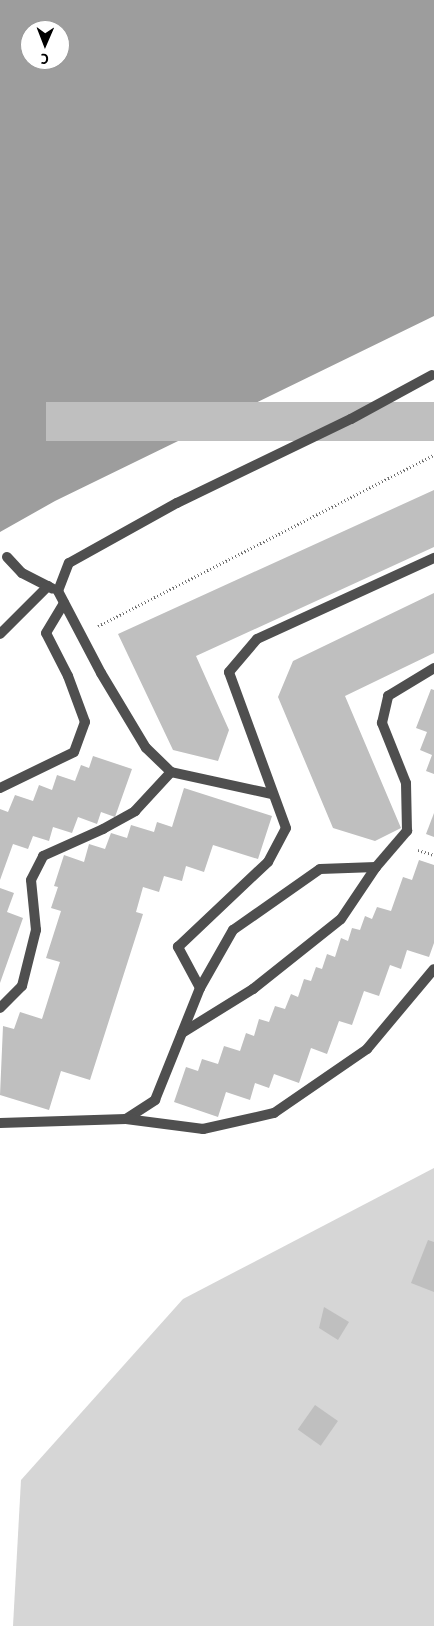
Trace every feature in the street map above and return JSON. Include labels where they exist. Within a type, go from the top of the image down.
[{"type":"lane","points":[[58,591],[69,562],[177,503],[351,418],[432,375]]},
{"type":"lane","points":[[7,557],[22,573],[58,591],[146,748],[171,772],[272,794]]},
{"type":"lane","points":[[200,988],[178,947],[268,862],[286,828],[229,672],[257,639],[434,558]]},
{"type":"lane","points":[[0,634],[48,586]]},
{"type":"lane","points":[[0,788],[74,752],[85,722],[68,676],[46,633],[64,603]]},
{"type":"lane","points":[[182,1033],[254,989],[341,919],[376,867],[407,831],[406,783],[382,723],[388,696],[434,668]]},
{"type":"lane","points":[[0,1008],[22,986],[36,930],[31,880],[43,856],[104,830],[134,811],[171,772]]},
{"type":"lane","points":[[126,1118],[155,1100],[200,988],[233,930],[320,869],[376,867]]},
{"type":"lane","points":[[0,1123],[126,1118],[203,1130],[274,1113],[367,1049],[434,969]]},
{"type":"path","points":[[81,635],[434,455]]},
{"type":"shaded area","points":[[0,0],[434,0],[434,316],[55,501],[0,532]]},
{"type":"shaded area","points":[[434,1168],[434,1626],[13,1626],[21,1480],[183,1299]]},
{"type":"building","points":[[46,402],[434,402],[434,441],[46,441]]},
{"type":"building","points":[[434,490],[434,547],[196,656],[229,730],[218,761],[173,750],[118,634]]},
{"type":"building","points":[[434,593],[434,653],[345,696],[401,828],[375,841],[333,828],[278,697],[293,661]]},
{"type":"building","points":[[431,689],[434,690],[434,774],[426,771],[432,755],[420,750],[427,732],[416,728]]},
{"type":"building","points":[[93,756],[132,769],[115,817],[101,812],[97,824],[78,817],[72,833],[53,827],[49,841],[33,836],[28,849],[13,844],[0,880],[0,809],[8,812],[15,795],[33,801],[39,785],[52,790],[57,775],[75,781],[81,765],[89,768]]},
{"type":"building","points":[[184,788],[272,816],[258,859],[213,845],[204,872],[186,866],[182,881],[164,876],[159,892],[143,887],[136,912],[143,914],[90,1080],[61,1071],[49,1110],[0,1095],[3,1026],[14,1029],[20,1012],[42,1019],[60,962],[46,958],[61,911],[51,908],[58,887],[54,886],[64,855],[84,862],[89,844],[105,849],[111,833],[127,838],[131,825],[154,832],[157,822],[172,827]]},
{"type":"building","points":[[434,813],[434,837],[426,834]]},
{"type":"building","points":[[419,860],[434,865],[434,943],[429,957],[407,950],[401,969],[390,965],[379,996],[364,991],[352,1025],[339,1021],[327,1054],[311,1048],[299,1083],[274,1074],[269,1088],[255,1083],[250,1100],[226,1092],[218,1117],[174,1102],[186,1067],[198,1071],[202,1059],[218,1064],[224,1046],[240,1051],[246,1033],[254,1036],[259,1019],[269,1022],[275,1006],[285,1009],[291,994],[298,997],[304,979],[311,981],[316,967],[322,969],[327,954],[335,957],[341,938],[348,941],[352,928],[360,930],[365,916],[372,919],[377,907],[391,911],[403,877],[412,880]]},
{"type":"building","points":[[0,888],[14,893],[7,912],[23,918],[0,983]]},
{"type":"building","points":[[428,1240],[434,1242],[434,1292],[411,1283]]},
{"type":"building","points":[[324,1307],[349,1322],[338,1340],[319,1328]]},
{"type":"building","points":[[315,1405],[338,1421],[321,1446],[298,1430]]}]
